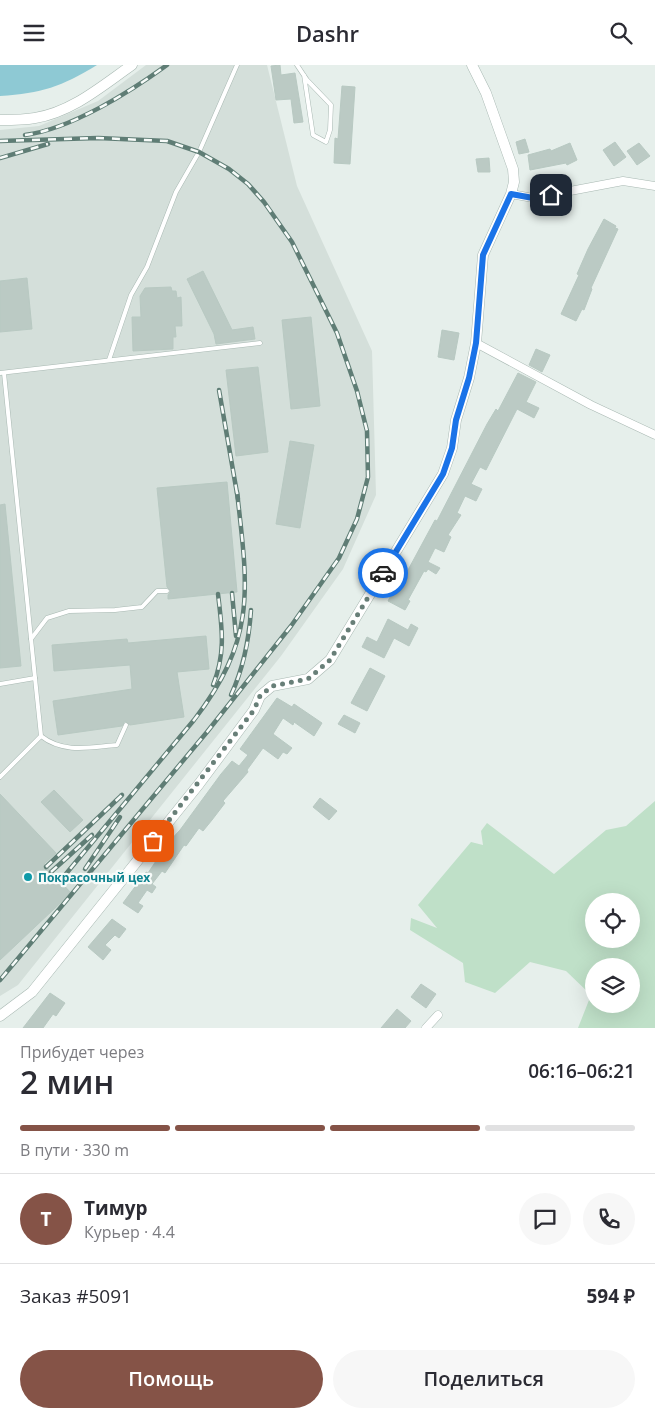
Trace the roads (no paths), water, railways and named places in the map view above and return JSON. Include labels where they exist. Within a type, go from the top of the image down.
[{"type":"street","points":[[0,120],[34,119],[58,112],[81,101],[132,65]]},
{"type":"street","points":[[0,1016],[32,992],[38,985],[198,784],[254,710],[260,696],[272,686],[308,679],[330,660],[443,474],[452,448],[456,420],[469,378],[476,343],[483,255],[511,194],[514,182],[513,169],[486,93],[472,65]]},
{"type":"street","points":[[511,194],[533,198],[623,181],[655,186]]},
{"type":"street","points":[[476,343],[591,405],[655,435]]},
{"type":"street","points":[[426,1028],[438,1015]]},
{"type":"lane","points":[[110,360],[131,295],[147,267],[176,192],[200,152],[238,65]]},
{"type":"lane","points":[[296,65],[331,105],[330,130],[326,142],[313,135],[304,75]]},
{"type":"lane","points":[[126,725],[117,745],[70,749],[51,744],[41,736],[2,373],[260,343]]},
{"type":"lane","points":[[31,639],[47,618],[69,611],[115,610],[142,607],[157,591],[167,591]]},
{"type":"lane","points":[[0,684],[35,678]]},
{"type":"lane","points":[[0,777],[41,736]]},
{"type":"water","points":[[0,65],[97,65],[73,79],[51,88],[0,96]]},
{"type":"railway","points":[[25,135],[61,125],[99,108],[167,65]]},
{"type":"railway","points":[[0,141],[98,138],[167,141],[199,152],[229,169],[248,184],[264,202],[292,242],[337,333],[357,391],[367,431],[368,477],[357,519],[339,558],[291,626],[207,732],[0,980]]},
{"type":"railway","points":[[0,158],[48,144]]},
{"type":"railway","points":[[219,390],[238,499]]},
{"type":"railway","points":[[60,881],[194,720],[214,691],[229,663],[238,637],[243,612],[245,585],[237,492]]},
{"type":"railway","points":[[232,593],[236,636]]},
{"type":"railway","points":[[213,685],[220,662],[222,640],[218,594]]},
{"type":"railway","points":[[231,695],[245,653],[251,610]]},
{"type":"railway","points":[[46,867],[122,795]]},
{"type":"railway","points":[[85,869],[120,817]]},
{"type":"railway","points":[[51,872],[92,835]]},
{"type":"place","name":"Покрасочный цех","points":[[28,877]]}]
